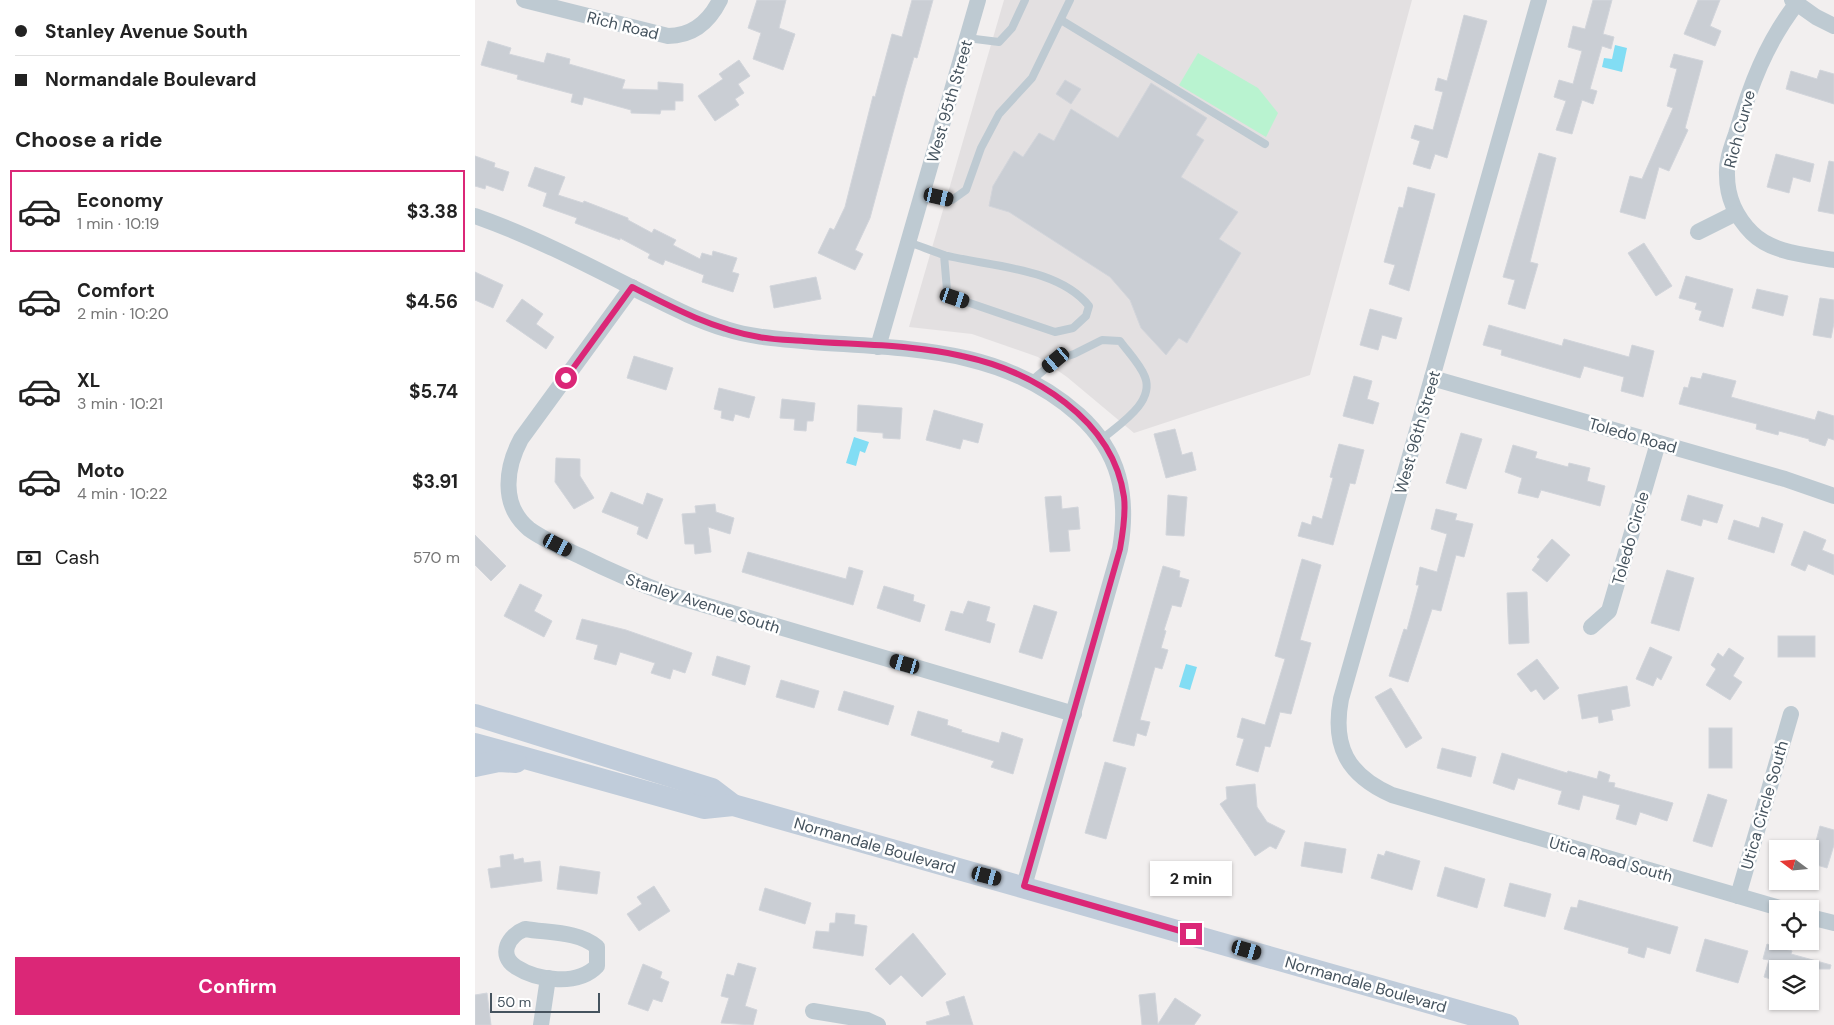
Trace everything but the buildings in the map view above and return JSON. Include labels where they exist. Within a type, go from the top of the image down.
[{"type":"main road","name":"Normandale Boulevard","points":[[475,715],[713,789],[733,805]]},
{"type":"main road","name":"Normandale Boulevard","points":[[475,744],[704,808],[733,805],[1024,886],[1508,1025]]},
{"type":"main road","points":[[475,766],[499,761],[549,765]]},
{"type":"street","name":"Rich Road","points":[[524,0],[668,36],[681,36],[693,31],[705,22],[720,0]]},
{"type":"street","name":"West 95th Street","points":[[878,346],[978,0]]},
{"type":"street","name":"West 96th Street","points":[[1439,809],[1375,788],[1359,776],[1347,760],[1338,741],[1337,720],[1341,699],[1539,0]]},
{"type":"street","points":[[1794,2],[1816,17],[1834,26]]},
{"type":"street","name":"Rich Curve","points":[[1794,2],[1769,44],[1746,100],[1727,173],[1729,195],[1736,213],[1752,234],[1771,246],[1834,260]]},
{"type":"street","points":[[1699,232],[1736,213]]},
{"type":"street","points":[[475,216],[544,244],[695,319],[759,338],[878,346],[962,355],[997,366],[1031,381],[1062,399],[1089,424],[1101,440],[1117,469],[1124,496],[1125,523],[1120,549],[1024,886]]},
{"type":"street","name":"Stanley Avenue South","points":[[632,287],[521,439],[511,457],[507,475],[509,495],[516,512],[528,528],[627,579],[671,596],[1074,714]]},
{"type":"street","name":"Toledo Road","points":[[1432,378],[1785,479],[1834,496]]},
{"type":"street","name":"Toledo Circle","points":[[1591,627],[1609,611],[1658,442]]},
{"type":"street","name":"Utica Circle South","points":[[1738,896],[1791,714]]},
{"type":"street","name":"Utica Road South","points":[[1439,809],[1769,905]]},
{"type":"street","points":[[1819,919],[1834,923]]},
{"type":"street","points":[[525,929],[580,937],[590,941],[597,947],[597,966],[589,973],[578,978],[549,978],[523,970],[510,962],[506,955],[506,946],[516,932],[525,929]]},
{"type":"street","points":[[541,1025],[549,978]]},
{"type":"street","points":[[813,1011],[867,1020],[878,1025]]},
{"type":"lane","points":[[967,38],[999,42],[1012,28],[1025,0]]},
{"type":"lane","points":[[922,194],[952,200],[966,190],[981,148],[999,114],[1032,78],[1070,0]]},
{"type":"lane","points":[[1061,20],[1265,144]]},
{"type":"lane","points":[[908,242],[944,255],[1022,271],[1062,284],[1079,293],[1089,306],[1086,316],[1073,328],[1055,332],[955,298],[947,290],[944,255]]},
{"type":"lane","points":[[1031,381],[1056,360],[1075,354],[1102,340],[1120,341],[1144,376],[1147,390],[1142,403],[1101,440]]},
{"type":"shaded area","points":[[1004,0],[1412,0],[1310,375],[1134,433],[1067,377],[1038,357],[972,334],[909,327]]},
{"type":"green space","points":[[1198,53],[1258,88],[1278,113],[1266,137],[1179,85]]},
{"type":"water","points":[[1615,45],[1627,48],[1622,72],[1602,67],[1604,58],[1612,59]]},
{"type":"water","points":[[854,437],[869,442],[865,453],[860,451],[856,466],[846,463]]},
{"type":"water","points":[[1186,664],[1197,667],[1190,690],[1179,687]]},
{"type":"route","points":[[566,378],[632,287],[695,319],[727,330],[759,338],[962,355],[997,366],[1031,381],[1062,399],[1089,424],[1105,445],[1117,469],[1124,496],[1125,523],[1120,549],[1024,886],[1191,934]]}]
